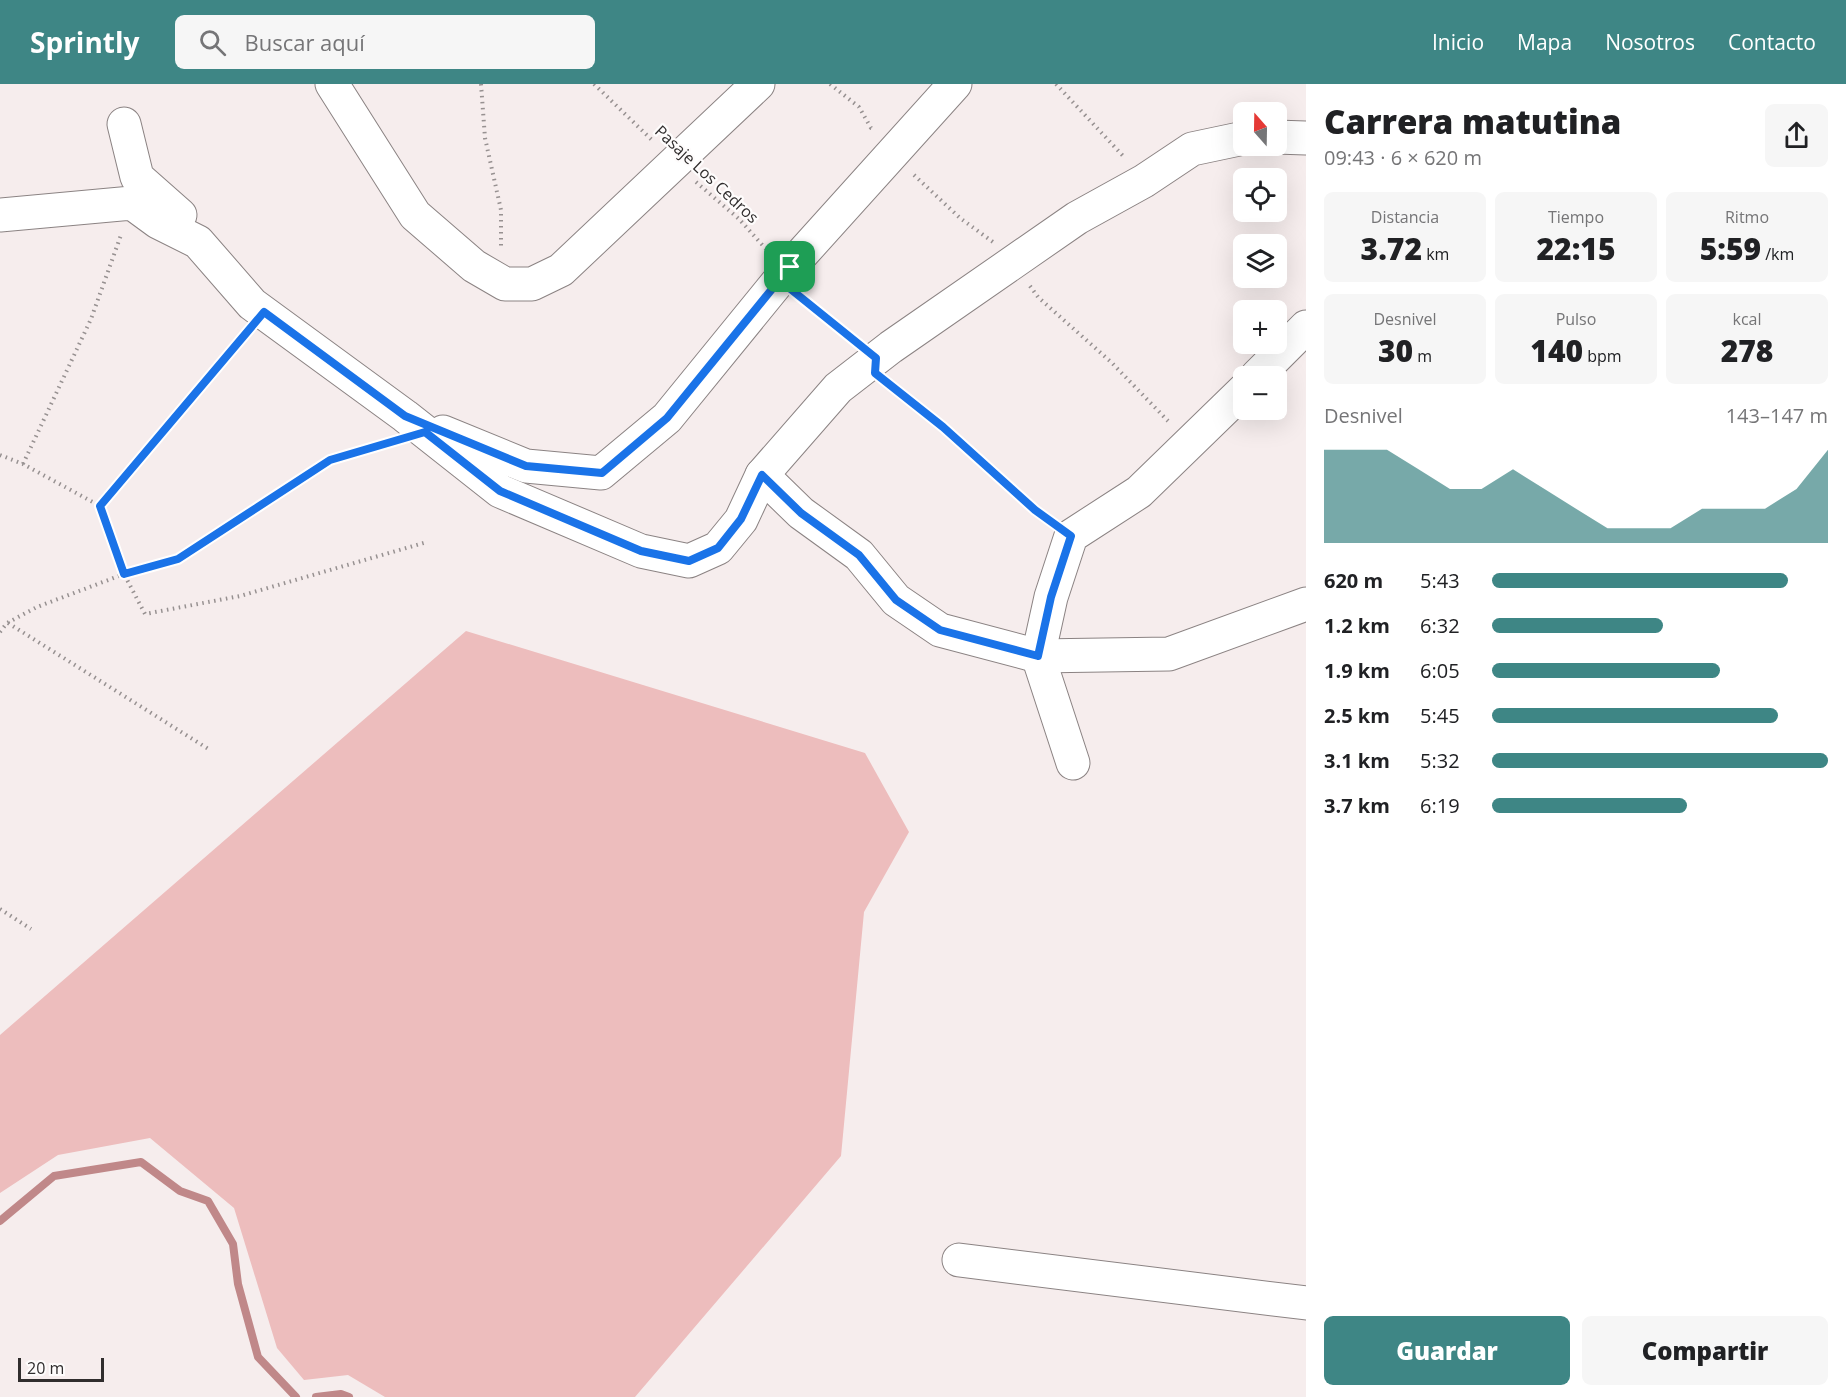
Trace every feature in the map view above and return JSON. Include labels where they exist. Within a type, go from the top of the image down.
[{"type":"street","points":[[332,84],[415,215],[474,266],[505,284],[532,284],[561,270],[758,84]]},
{"type":"street","points":[[415,424],[526,466],[602,473],[667,418],[790,267],[954,84]]},
{"type":"street","points":[[124,124],[137,177],[176,209],[198,242],[252,304],[415,424],[500,491],[641,551],[689,561],[718,548],[741,519],[762,475],[838,388],[876,358],[1077,218],[1144,181],[1192,149],[1233,140]]},
{"type":"street","points":[[1287,137],[1306,138]]},
{"type":"street","points":[[0,215],[132,203],[158,222],[198,242]]},
{"type":"street","points":[[1267,366],[1306,327]]},
{"type":"street","points":[[1073,763],[1038,656],[1051,597],[1071,536],[1139,492],[1233,401]]},
{"type":"street","points":[[762,475],[801,513],[859,555],[896,600],[940,630],[1038,656],[1169,654],[1306,604]]},
{"type":"street","points":[[960,1260],[1306,1303]]},
{"type":"path","points":[[481,84],[485,138],[501,210],[501,248],[505,284]]},
{"type":"path","name":"Pasaje Los Cedros","points":[[594,84],[675,162],[739,219],[767,250],[790,267]]},
{"type":"path","points":[[1056,84],[1144,181]]},
{"type":"path","points":[[23,464],[91,319],[132,203]]},
{"type":"path","points":[[790,267],[801,274],[788,287],[876,358],[875,373],[943,427],[1035,510],[1071,536]]},
{"type":"path","points":[[100,506],[264,312]]},
{"type":"path","points":[[0,632],[7,623],[37,607],[124,574],[178,559],[330,460],[415,424]]},
{"type":"path","points":[[0,455],[23,464],[100,506],[124,574],[145,614],[240,596],[427,542]]},
{"type":"path","points":[[7,623],[210,750]]},
{"type":"path","points":[[0,909],[31,929]]},
{"type":"shaded area","points":[[466,631],[865,753],[909,832],[864,912],[841,1156],[635,1397],[385,1397],[348,1375],[304,1380],[277,1348],[234,1208],[150,1138],[58,1155],[0,1193],[0,1035]]},
{"type":"waterway","points":[[0,1221],[54,1176],[141,1162],[180,1191],[208,1201],[233,1244],[238,1284],[258,1357],[296,1397]]},
{"type":"waterway","points":[[316,1397],[341,1394],[349,1397]]},
{"type":"route","points":[[790,267],[801,274],[788,287],[868,350],[876,358],[875,373],[943,427],[1035,510],[1071,536],[1051,597],[1038,656],[940,630],[896,600],[859,555],[801,513],[762,475],[741,519],[718,548],[689,561],[641,551],[500,491],[425,432],[330,460],[178,559],[124,574],[100,506],[264,312],[405,416],[526,466],[602,473],[667,418],[751,318],[790,267]]}]
